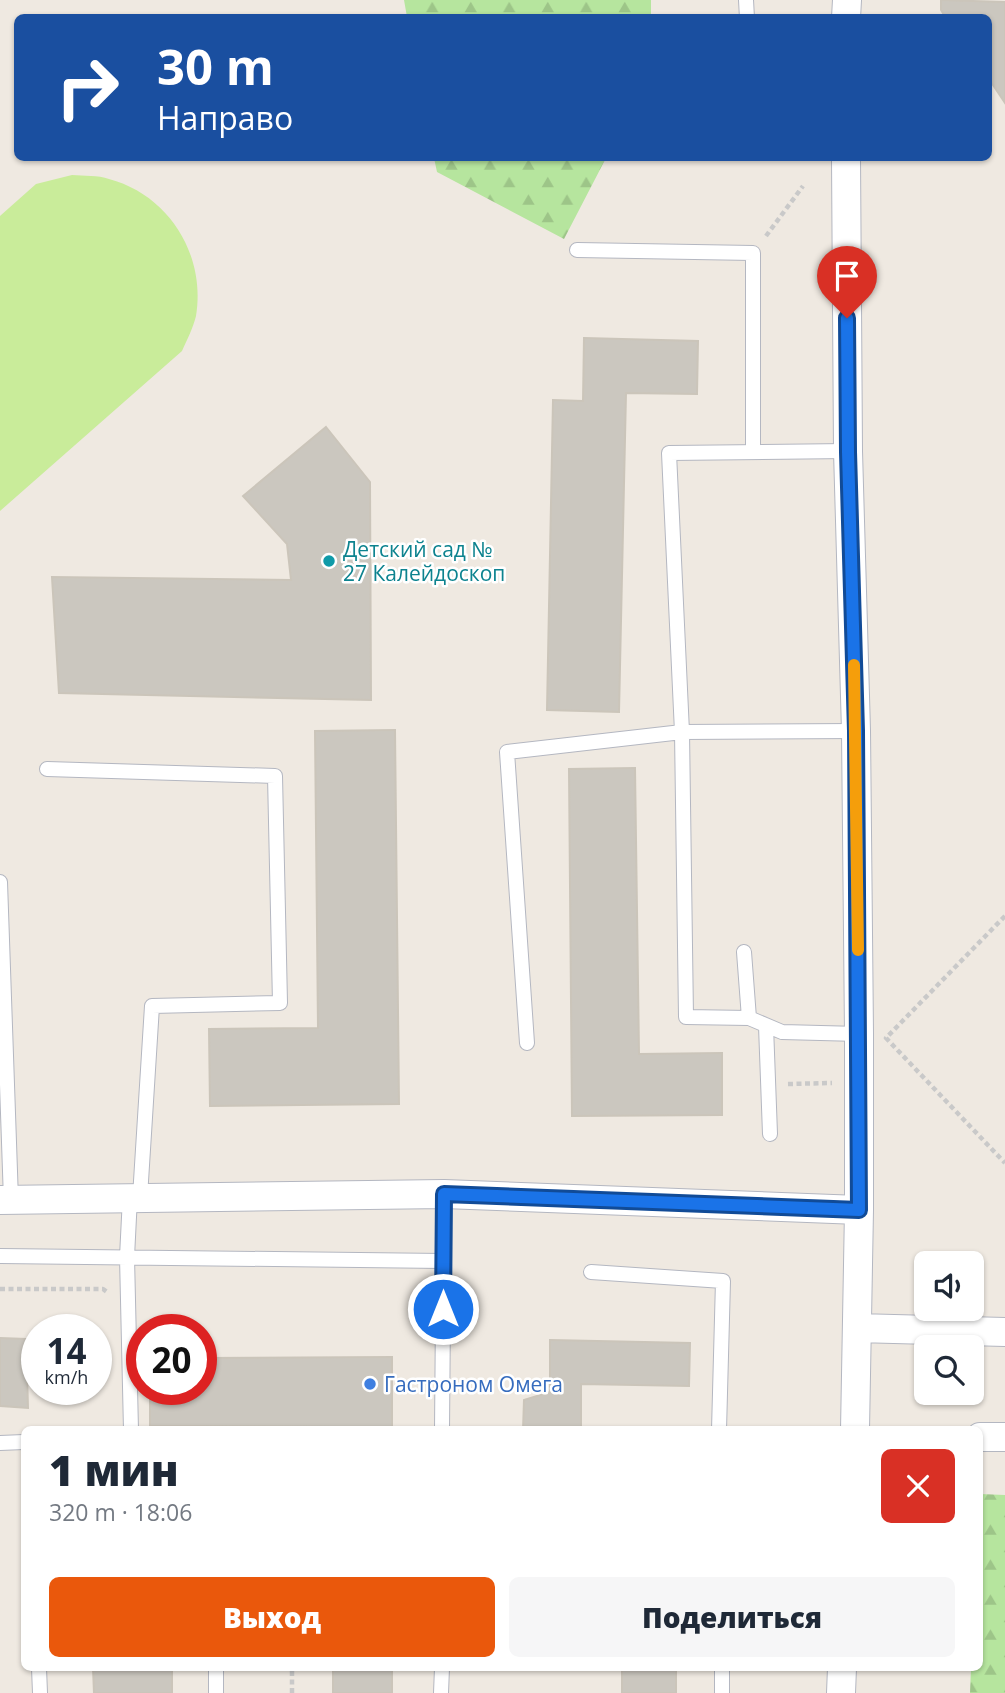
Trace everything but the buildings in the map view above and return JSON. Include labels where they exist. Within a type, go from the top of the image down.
[{"type":"street","points":[[846,161],[848,452],[856,731],[859,1034],[855,1426]]},
{"type":"street","points":[[6,1200],[444,1194],[859,1210]]},
{"type":"street","points":[[857,1328],[1005,1332]]},
{"type":"street","points":[[983,1437],[1005,1437]]},
{"type":"street","points":[[841,1693],[842,1671]]},
{"type":"lane","points":[[577,250],[753,253],[753,452]]},
{"type":"lane","points":[[848,452],[669,453],[682,732],[686,1017],[749,1018],[782,1032],[859,1034]]},
{"type":"lane","points":[[527,1043],[507,752],[682,732],[856,731]]},
{"type":"lane","points":[[47,769],[275,776],[280,1003],[152,1006],[127,1256],[131,1426]]},
{"type":"lane","points":[[0,882],[6,1200]]},
{"type":"lane","points":[[744,952],[749,1018]]},
{"type":"lane","points":[[766,1026],[770,1134]]},
{"type":"lane","points":[[442,1426],[444,1194]]},
{"type":"lane","points":[[0,1256],[443,1261]]},
{"type":"lane","points":[[590,1272],[723,1281],[719,1426]]},
{"type":"lane","points":[[0,1443],[21,1442]]},
{"type":"lane","points":[[39,1671],[40,1693]]},
{"type":"lane","points":[[216,1671],[216,1693]]},
{"type":"lane","points":[[442,1671],[442,1693]]},
{"type":"lane","points":[[722,1671],[722,1693]]},
{"type":"path","points":[[753,253],[803,186]]},
{"type":"path","points":[[1005,916],[886,1038],[1005,1163]]},
{"type":"path","points":[[768,1084],[836,1083]]},
{"type":"path","points":[[0,1289],[103,1289],[112,1294]]},
{"type":"path","points":[[292,1671],[292,1693]]},
{"type":"green space","points":[[404,0],[651,0],[651,14],[406,14]]},
{"type":"green space","points":[[435,161],[604,161],[564,239],[437,172]]},
{"type":"green space","points":[[72,175],[96,176],[130,187],[166,213],[189,250],[198,293],[196,316],[182,351],[0,511],[0,216],[36,184]]},
{"type":"green space","points":[[983,1494],[1005,1495],[1005,1693],[970,1693],[971,1671],[983,1671]]},
{"type":"slow traffic","points":[[854,665],[858,950]]},
{"type":"place","name":"Детский сад № 27 Калейдоскоп","points":[[329,561]]},
{"type":"place","name":"Гастроном Омега","points":[[370,1384]]},
{"type":"route","points":[[443,1309],[444,1194],[859,1210],[856,731],[847,318]]}]
